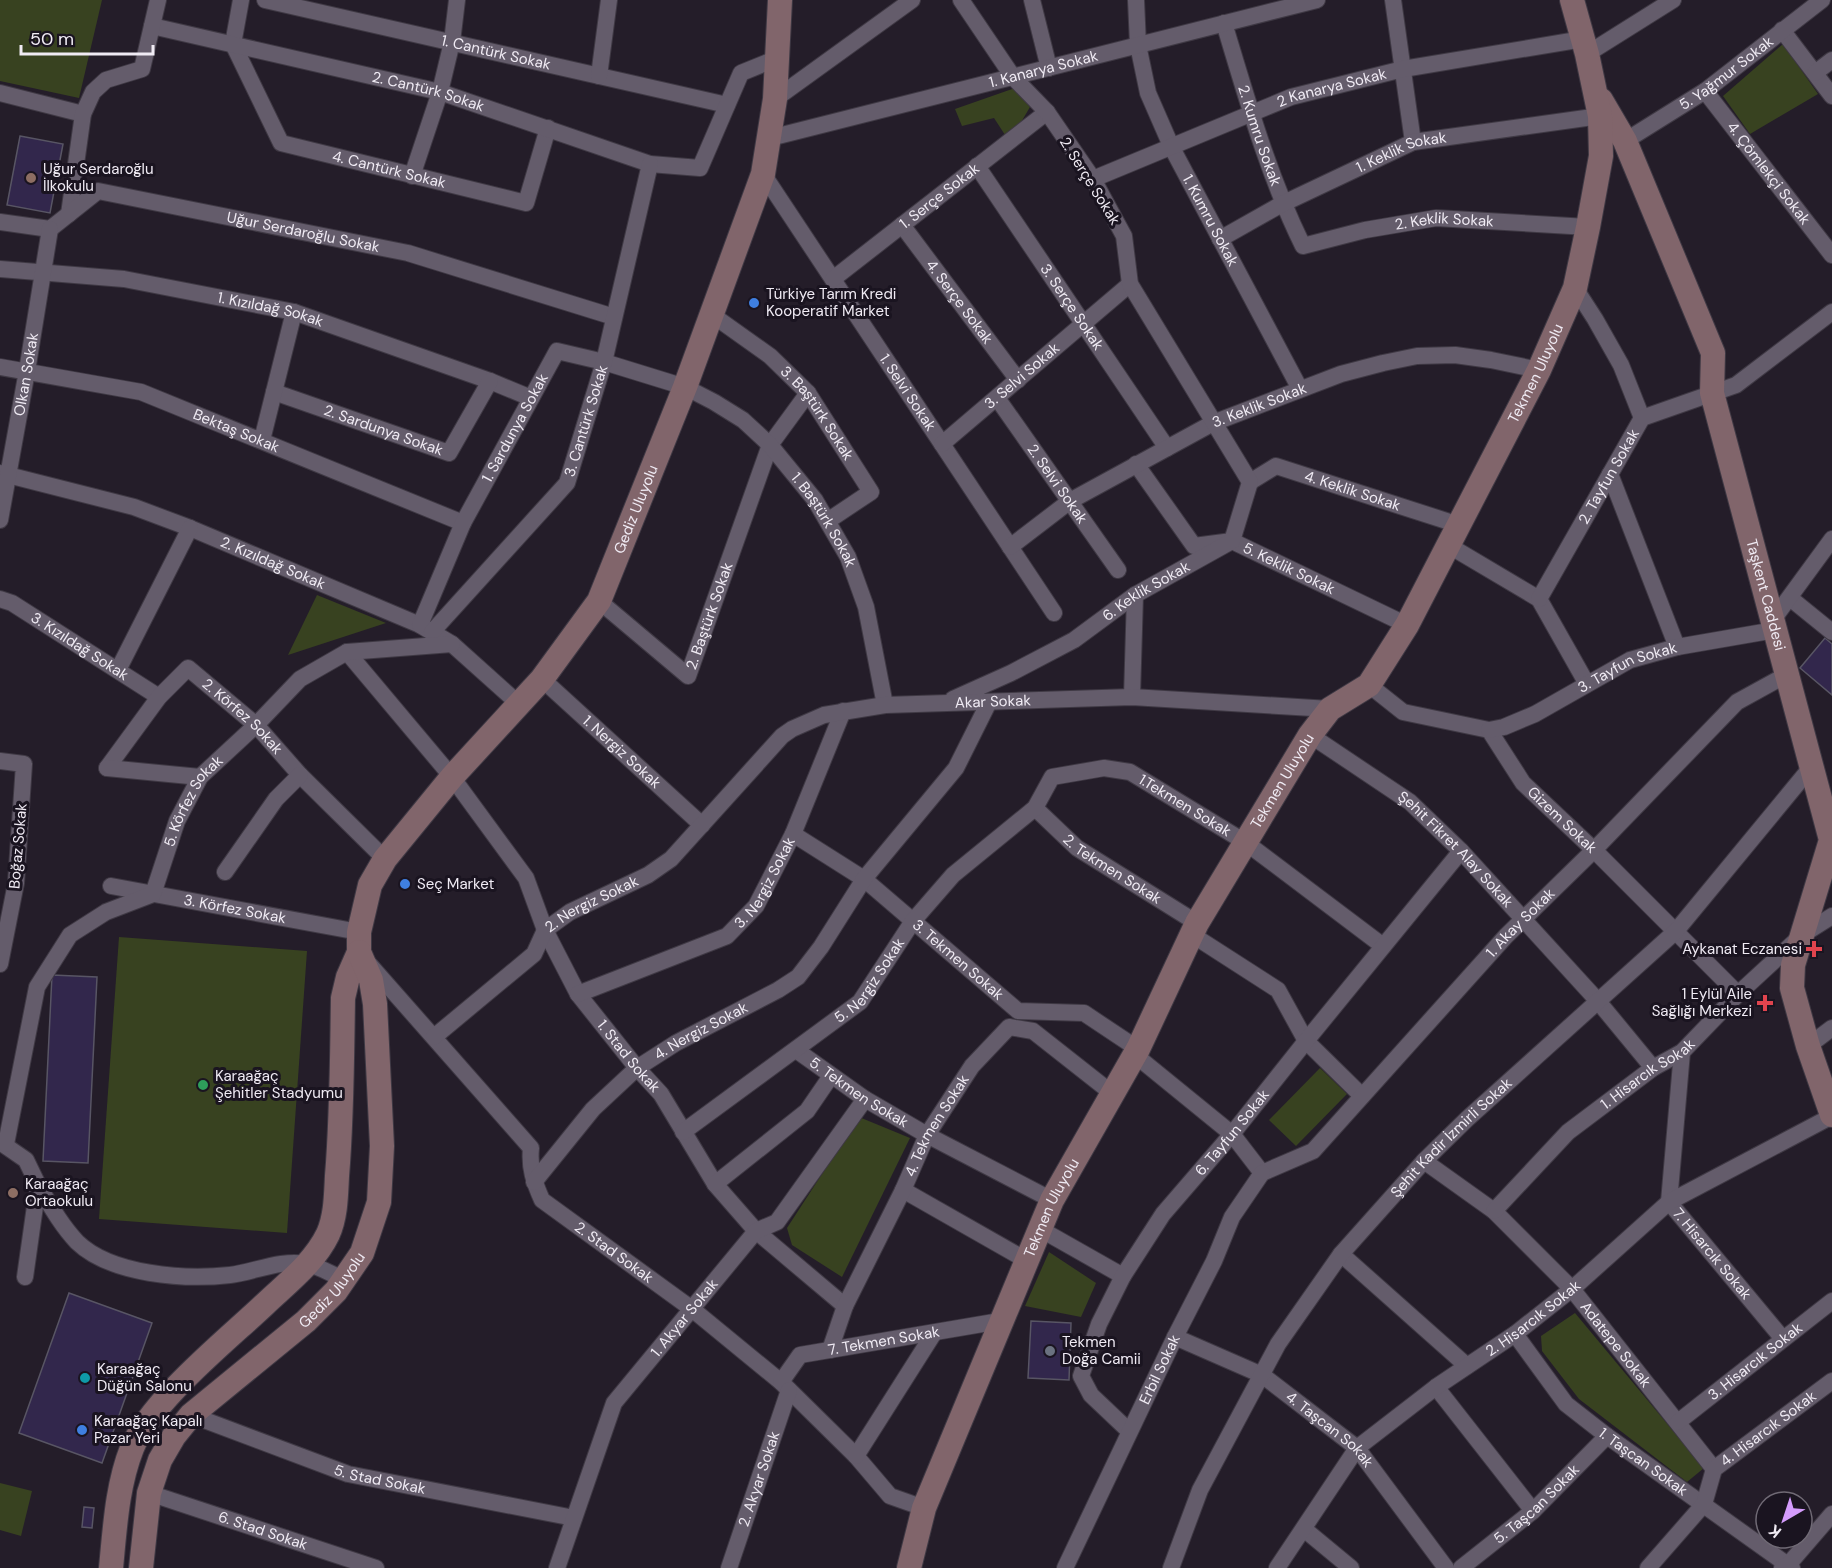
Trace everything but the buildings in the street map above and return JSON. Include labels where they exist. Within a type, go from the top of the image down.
[{"type":"street","points":[[69,214],[83,114],[93,92],[106,80],[142,69],[158,0]]},
{"type":"street","points":[[233,44],[241,0]]},
{"type":"street","name":"1. Cantürk Sokak","points":[[264,0],[727,105]]},
{"type":"street","points":[[412,176],[440,92],[452,42],[458,0]]},
{"type":"street","points":[[599,76],[609,0]]},
{"type":"street","name":"Gediz Uluyolu","points":[[111,1568],[116,1507],[123,1476],[133,1445],[147,1422],[180,1385],[307,1264],[328,1234],[334,1214],[340,1143],[343,998],[359,942],[370,885],[385,859],[452,777],[542,679],[599,601],[685,387],[763,174],[776,99],[780,0]]},
{"type":"street","points":[[776,99],[912,0]]},
{"type":"street","name":"2. Serçe Sokak","points":[[961,0],[1013,77],[1047,112],[1093,179],[1124,236],[1130,284],[1214,423]]},
{"type":"street","points":[[1032,0],[1048,68]]},
{"type":"street","name":"1. Kumru Sokak","points":[[1136,0],[1138,45],[1149,93],[1172,148],[1300,389]]},
{"type":"street","name":"1. Kanarya Sokak","points":[[770,138],[1317,0]]},
{"type":"street","points":[[1393,0],[1413,142]]},
{"type":"street","name":"Tekmen Uluyolu","points":[[909,1568],[924,1508],[1052,1200],[1137,1052],[1194,928],[1310,735],[1330,709],[1369,686],[1407,625],[1539,370],[1575,288],[1600,156],[1600,116],[1585,46],[1572,0]]},
{"type":"street","points":[[1585,46],[1673,0]]},
{"type":"street","name":"5. Yağmur Sokak","points":[[1625,141],[1705,91],[1822,0]]},
{"type":"street","name":"2. Kumru Sokak","points":[[1224,23],[1251,114],[1282,204],[1303,246]]},
{"type":"street","name":"2. Cantürk Sokak","points":[[152,27],[440,92],[650,164],[700,168],[727,105]]},
{"type":"street","points":[[1782,30],[1832,96]]},
{"type":"street","name":"4. Cantürk Sokak","points":[[233,44],[281,143],[526,203],[548,128]]},
{"type":"street","name":"2 Kanarya Sokak","points":[[1093,179],[1291,97],[1403,69],[1585,46]]},
{"type":"street","points":[[727,105],[741,73],[778,58]]},
{"type":"street","points":[[1815,73],[1832,60]]},
{"type":"street","name":"Taşkent Caddesi","points":[[1594,87],[1625,141],[1713,353],[1712,393],[1832,840],[1793,965],[1792,988],[1808,1046],[1832,1116]]},
{"type":"street","name":"4. Çömlekçi Sokak","points":[[1705,91],[1832,255]]},
{"type":"street","points":[[0,93],[83,114]]},
{"type":"street","name":"1. Serçe Sokak","points":[[833,279],[1047,112]]},
{"type":"street","name":"1. Keklik Sokak","points":[[1220,239],[1282,204],[1413,142],[1600,116]]},
{"type":"street","name":"3. Cantürk Sokak","points":[[426,629],[567,483],[604,362],[650,164]]},
{"type":"street","name":"3. Serçe Sokak","points":[[977,166],[1167,448]]},
{"type":"street","name":"1. Selvi Sokak","points":[[763,174],[1054,613]]},
{"type":"street","name":"Uğur Serdaroğlu Sokak","points":[[50,229],[98,191],[408,253],[614,317]]},
{"type":"street","name":"2. Keklik Sokak","points":[[1303,246],[1365,230],[1436,218],[1588,227]]},
{"type":"street","points":[[0,222],[50,229]]},
{"type":"street","name":"4. Serçe Sokak","points":[[902,225],[1018,380]]},
{"type":"street","name":"Olkan Sokak","points":[[0,520],[4,473],[27,371],[50,229]]},
{"type":"street","name":"1. Kızıldağ Sokak","points":[[0,269],[124,279],[294,312],[531,398]]},
{"type":"street","name":"3. Selvi Sokak","points":[[942,444],[1130,284]]},
{"type":"street","points":[[1575,288],[1621,365],[1642,418]]},
{"type":"street","points":[[262,440],[294,312]]},
{"type":"street","name":"2. Tayfun Sokak","points":[[1539,599],[1642,418],[1736,385],[1832,312]]},
{"type":"street","name":"3. Baştürk Sokak","points":[[711,314],[770,356],[808,393],[872,492],[829,520]]},
{"type":"street","name":"1. Sardunya Sokak","points":[[426,629],[464,523],[557,351],[604,362],[685,387]]},
{"type":"street","name":"3. Keklik Sokak","points":[[1010,547],[1070,501],[1214,423],[1341,374],[1417,356],[1455,356],[1491,360],[1539,370]]},
{"type":"street","name":"Bektaş Sokak","points":[[0,367],[141,392],[464,523]]},
{"type":"street","name":"2. Sardunya Sokak","points":[[274,392],[449,453],[489,381]]},
{"type":"street","name":"1. Baştürk Sokak","points":[[685,387],[743,420],[771,445],[829,520],[849,557],[866,607],[885,705]]},
{"type":"street","points":[[771,445],[808,393]]},
{"type":"street","name":"2. Selvi Sokak","points":[[997,398],[1118,570]]},
{"type":"street","points":[[1214,423],[1250,482],[1232,541]]},
{"type":"street","name":"2. Baştürk Sokak","points":[[599,601],[688,676],[771,445]]},
{"type":"street","name":"5. Keklik Sokak","points":[[1136,464],[1194,546],[1232,541],[1407,625]]},
{"type":"street","name":"4. Keklik Sokak","points":[[1250,482],[1276,466],[1454,535],[1539,599]]},
{"type":"street","name":"2. Kızıldağ Sokak","points":[[4,473],[134,507],[190,528],[426,629],[452,644],[520,705]]},
{"type":"street","points":[[1610,474],[1677,647]]},
{"type":"street","points":[[118,670],[190,528]]},
{"type":"street","points":[[1773,626],[1832,539]]},
{"type":"street","name":"6. Keklik Sokak","points":[[946,702],[1011,673],[1074,640],[1135,595],[1232,541]]},
{"type":"street","points":[[1132,697],[1135,595]]},
{"type":"street","points":[[1790,598],[1832,632]]},
{"type":"street","name":"3. Kızıldağ Sokak","points":[[0,599],[12,603],[159,697]]},
{"type":"street","points":[[1539,599],[1587,684]]},
{"type":"street","name":"3. Tayfun Sokak","points":[[1489,730],[1504,727],[1535,714],[1630,660],[1773,626]]},
{"type":"street","points":[[347,652],[452,644]]},
{"type":"street","name":"5. Körfez Sokak","points":[[153,894],[177,821],[200,777],[256,725],[300,679],[347,652]]},
{"type":"street","name":"1. Stad Sokak","points":[[347,652],[452,777],[526,878],[545,930],[578,994],[637,1068],[661,1094],[715,1184],[756,1231],[845,1306]]},
{"type":"street","name":"2. Körfez Sokak","points":[[200,777],[107,768],[159,697],[188,668],[256,725],[300,775],[385,859]]},
{"type":"street","name":"1. Akay Sokak","points":[[1262,1173],[1313,1151],[1498,945],[1594,850],[1737,702],[1786,675]]},
{"type":"street","name":"1. Nergiz Sokak","points":[[542,679],[702,825]]},
{"type":"street","points":[[1369,686],[1403,712],[1489,730]]},
{"type":"street","name":"Akar Sokak","points":[[702,825],[782,736],[807,722],[843,711],[885,705],[946,702],[1132,697],[1330,709]]},
{"type":"street","name":"4. Nergiz Sokak","points":[[534,1182],[593,1109],[637,1068],[676,1043],[778,990],[798,977],[864,879],[956,768],[989,702]]},
{"type":"street","name":"3. Nergiz Sokak","points":[[578,994],[727,936],[756,906],[793,834],[843,711]]},
{"type":"street","name":"Gizem Sokak","points":[[1489,730],[1523,783],[1594,850],[1738,994]]},
{"type":"street","name":"Şehit Fikret Alay Sokak","points":[[1310,735],[1410,802],[1461,850],[1597,1000],[1653,1068]]},
{"type":"street","name":"Boğaz Sokak","points":[[0,761],[24,764],[16,883],[0,961]]},
{"type":"street","name":"Şehit Kadir İzmirli Sokak","points":[[1171,1568],[1200,1490],[1278,1344],[1341,1254],[1424,1161],[1467,1119],[1676,931],[1812,766]]},
{"type":"street","name":"1.Tekmen Sokak","points":[[1035,808],[1052,777],[1104,768],[1130,772],[1245,842]]},
{"type":"street","points":[[225,872],[276,799],[300,775]]},
{"type":"street","name":"5. Nergiz Sokak","points":[[683,1131],[860,1002],[913,921],[953,875],[1035,808]]},
{"type":"street","name":"2. Tekmen Sokak","points":[[1035,808],[1077,848],[1194,928]]},
{"type":"street","name":"2. Nergiz Sokak","points":[[434,1036],[534,954],[545,930],[570,912],[648,875],[671,859],[702,825]]},
{"type":"street","name":"3. Tekmen Sokak","points":[[793,834],[864,879],[1018,1011],[1084,1013],[1137,1052],[1232,1134],[1262,1173]]},
{"type":"street","points":[[1245,842],[1383,946]]},
{"type":"street","name":"6. Tayfun Sokak","points":[[1129,1431],[1091,1395],[1082,1376],[1099,1324],[1123,1276],[1162,1214],[1232,1134],[1461,850]]},
{"type":"street","name":"3. Körfez Sokak","points":[[111,886],[359,942]]},
{"type":"street","points":[[153,894],[106,912],[70,935],[37,987],[3,1143],[26,1160],[61,1224],[79,1243],[100,1259],[163,1275],[201,1277],[232,1275],[284,1264],[307,1264],[345,1280]]},
{"type":"street","name":"1. Hisarcık Sokak","points":[[1494,1211],[1568,1132],[1653,1068],[1682,1052],[1738,994],[1802,935],[1832,916]]},
{"type":"street","points":[[1194,928],[1278,990],[1306,1041],[1362,1096]]},
{"type":"street","name":"Gediz Uluyolu","points":[[141,1568],[149,1493],[160,1460],[174,1436],[191,1415],[306,1321],[345,1280],[362,1253],[379,1202],[382,1146],[375,1004],[371,980],[359,942]]},
{"type":"street","name":"2. Stad Sokak","points":[[359,942],[434,1036],[531,1148],[530,1165],[542,1200],[692,1309],[785,1386],[856,1456],[890,1496],[924,1508]]},
{"type":"street","name":"4. Tekmen Sokak","points":[[830,1350],[845,1306],[903,1190],[927,1135],[972,1066],[1009,1027],[1033,1031],[1113,1094]]},
{"type":"street","points":[[1808,1046],[1832,1028]]},
{"type":"street","name":"5. Tekmen Sokak","points":[[796,1050],[865,1099],[927,1135],[1052,1200]]},
{"type":"street","name":"7. Hisarcık Sokak","points":[[1682,1052],[1669,1202],[1783,1339]]},
{"type":"street","points":[[715,1184],[807,1111],[831,1076]]},
{"type":"street","name":"1. Akyar Sokak","points":[[557,1568],[614,1403],[756,1231],[777,1222],[865,1099]]},
{"type":"street","name":"2. Hisarcık Sokak","points":[[1278,1568],[1356,1448],[1436,1387],[1515,1334],[1572,1289],[1669,1202],[1832,1116]]},
{"type":"street","name":"Adatepe Sokak","points":[[1424,1161],[1494,1211],[1572,1289],[1714,1470]]},
{"type":"street","name":"Erbil Sokak","points":[[1065,1568],[1175,1336],[1214,1261],[1232,1217],[1262,1173]]},
{"type":"street","points":[[25,1277],[38,1185]]},
{"type":"street","points":[[903,1190],[1026,1260]]},
{"type":"street","points":[[1040,1229],[1123,1276]]},
{"type":"street","points":[[1341,1254],[1467,1366]]},
{"type":"street","name":"3. Hisarcık Sokak","points":[[1678,1422],[1832,1301]]},
{"type":"street","name":"7. Tekmen Sokak","points":[[785,1386],[800,1355],[1000,1322]]},
{"type":"street","points":[[856,1456],[934,1333]]},
{"type":"street","name":"1. Taşcan Sokak","points":[[1515,1334],[1566,1404],[1787,1567]]},
{"type":"street","name":"4. Taşcan Sokak","points":[[1175,1336],[1262,1375],[1356,1448],[1446,1568]]},
{"type":"street","name":"4. Hisarcık Sokak","points":[[1648,1568],[1704,1504],[1714,1470],[1832,1381]]},
{"type":"street","name":"2. Akyar Sokak","points":[[729,1568],[785,1386]]},
{"type":"street","points":[[1436,1387],[1533,1511]]},
{"type":"street","name":"5. Stad Sokak","points":[[191,1415],[348,1474],[574,1518]]},
{"type":"street","name":"5. Taşcan Sokak","points":[[1461,1568],[1533,1511],[1607,1436]]},
{"type":"street","name":"6. Stad Sokak","points":[[149,1493],[376,1568]]},
{"type":"street","points":[[1787,1567],[1832,1514]]},
{"type":"street","points":[[1304,1529],[1351,1568]]},
{"type":"green space","points":[[0,0],[102,0],[79,98],[0,81]]},
{"type":"green space","points":[[1783,44],[1818,94],[1750,134],[1723,96]]},
{"type":"green space","points":[[1015,88],[1030,107],[1020,124],[1007,138],[994,118],[962,126],[955,109]]},
{"type":"green space","points":[[317,595],[386,623],[288,655]]},
{"type":"green space","name":"Karaağaç Şehitler Stadyumu","points":[[119,937],[307,951],[287,1233],[99,1219]]},
{"type":"green space","points":[[1320,1068],[1347,1094],[1296,1146],[1269,1120]]},
{"type":"green space","points":[[859,1117],[910,1138],[842,1277],[792,1245],[787,1228]]},
{"type":"green space","points":[[1049,1252],[1096,1283],[1081,1317],[1025,1306]]},
{"type":"green space","points":[[1575,1313],[1704,1468],[1687,1482],[1579,1399],[1542,1351],[1541,1336]]},
{"type":"green space","points":[[0,1483],[32,1491],[21,1536],[0,1530]]},
{"type":"place","name":"Uğur Serdaroğlu İlkokulu","points":[[31,178]]},
{"type":"place","name":"Türkiye Tarım Kredi Kooperatif Market","points":[[754,303]]},
{"type":"place","name":"Seç Market","points":[[405,884]]},
{"type":"place","name":"Aykanat Eczanesi","points":[[1814,949]]},
{"type":"place","name":"1 Eylül Aile Sağlığı Merkezi","points":[[1765,1003]]},
{"type":"place","name":"Karaağaç Şehitler Stadyumu","points":[[203,1085]]},
{"type":"place","name":"Karaağaç Ortaokulu","points":[[13,1193]]},
{"type":"place","name":"Tekmen Doğa Camii","points":[[1050,1351]]},
{"type":"place","name":"Karaağaç Düğün Salonu","points":[[85,1378]]},
{"type":"place","name":"Karaağaç Kapalı Pazar Yeri","points":[[82,1430]]}]
